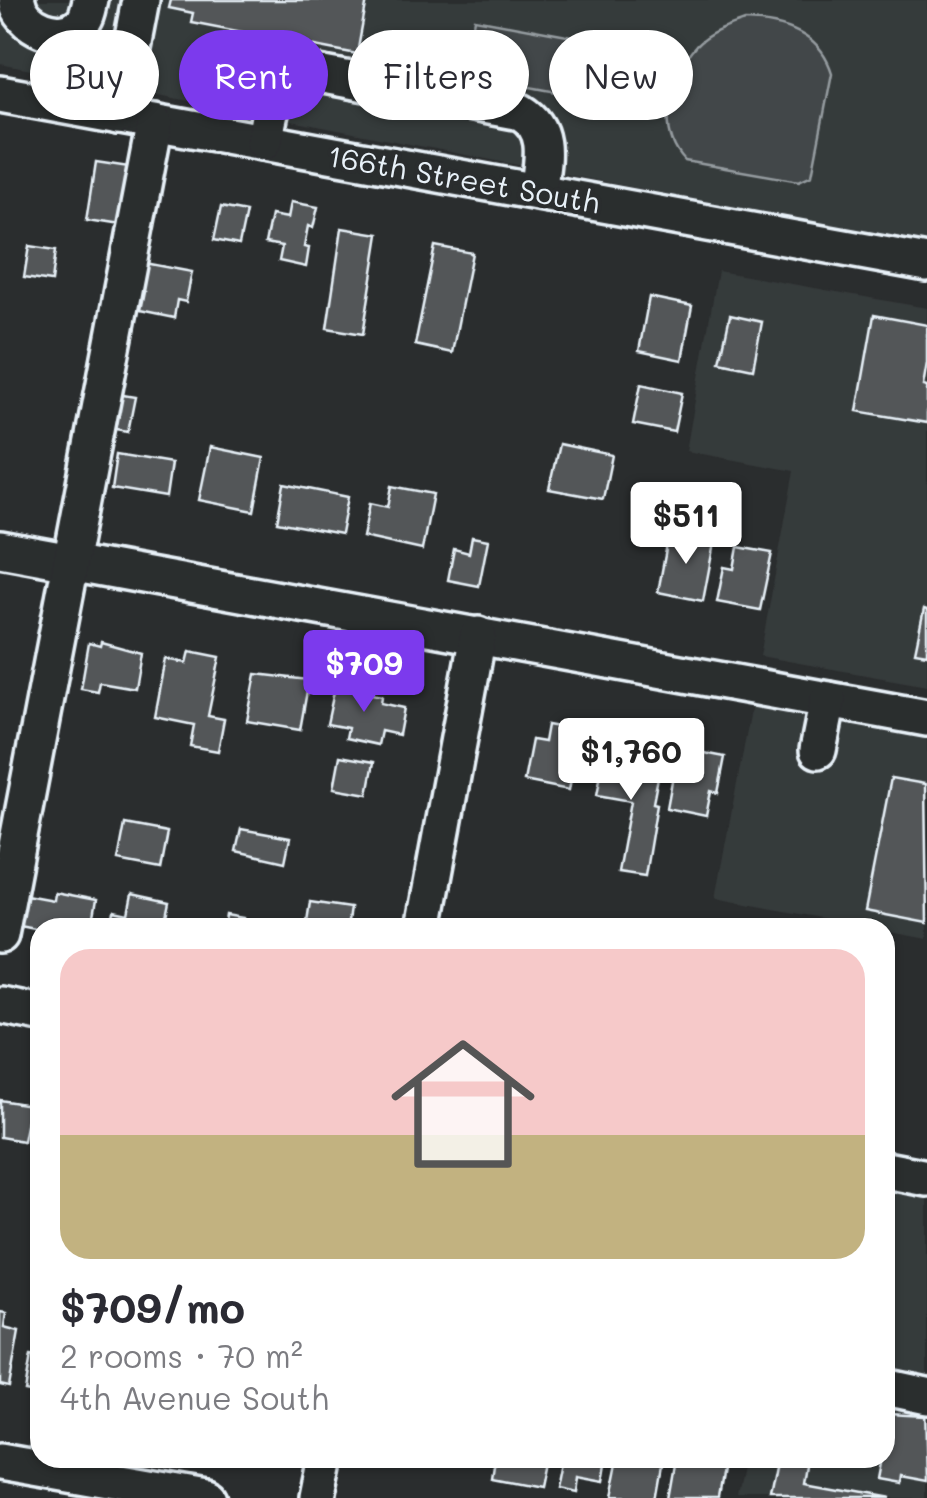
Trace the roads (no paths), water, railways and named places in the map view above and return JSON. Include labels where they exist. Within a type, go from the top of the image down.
[{"type":"street","points":[[17,0],[18,8],[32,24],[54,32],[75,28],[84,21],[91,0]]},
{"type":"street","points":[[135,30],[141,0]]},
{"type":"street","points":[[264,142],[278,89],[287,78],[312,74],[521,112],[531,118],[542,139],[538,192]]},
{"type":"street","name":"166th Street South","points":[[0,94],[30,100]]},
{"type":"street","name":"166th Street South","points":[[143,120],[927,263]]},
{"type":"street","points":[[0,935],[155,122]]},
{"type":"street","points":[[0,550],[927,718]]},
{"type":"street","points":[[426,918],[478,635]]},
{"type":"street","points":[[818,750],[828,700]]},
{"type":"street","points":[[0,1005],[30,1010]]},
{"type":"street","points":[[895,1172],[927,1178]]},
{"type":"street","points":[[895,1389],[927,1396]]},
{"type":"street","points":[[0,1462],[30,1467]]},
{"type":"street","points":[[34,1468],[206,1498]]},
{"type":"street","points":[[318,1498],[324,1468]]}]
